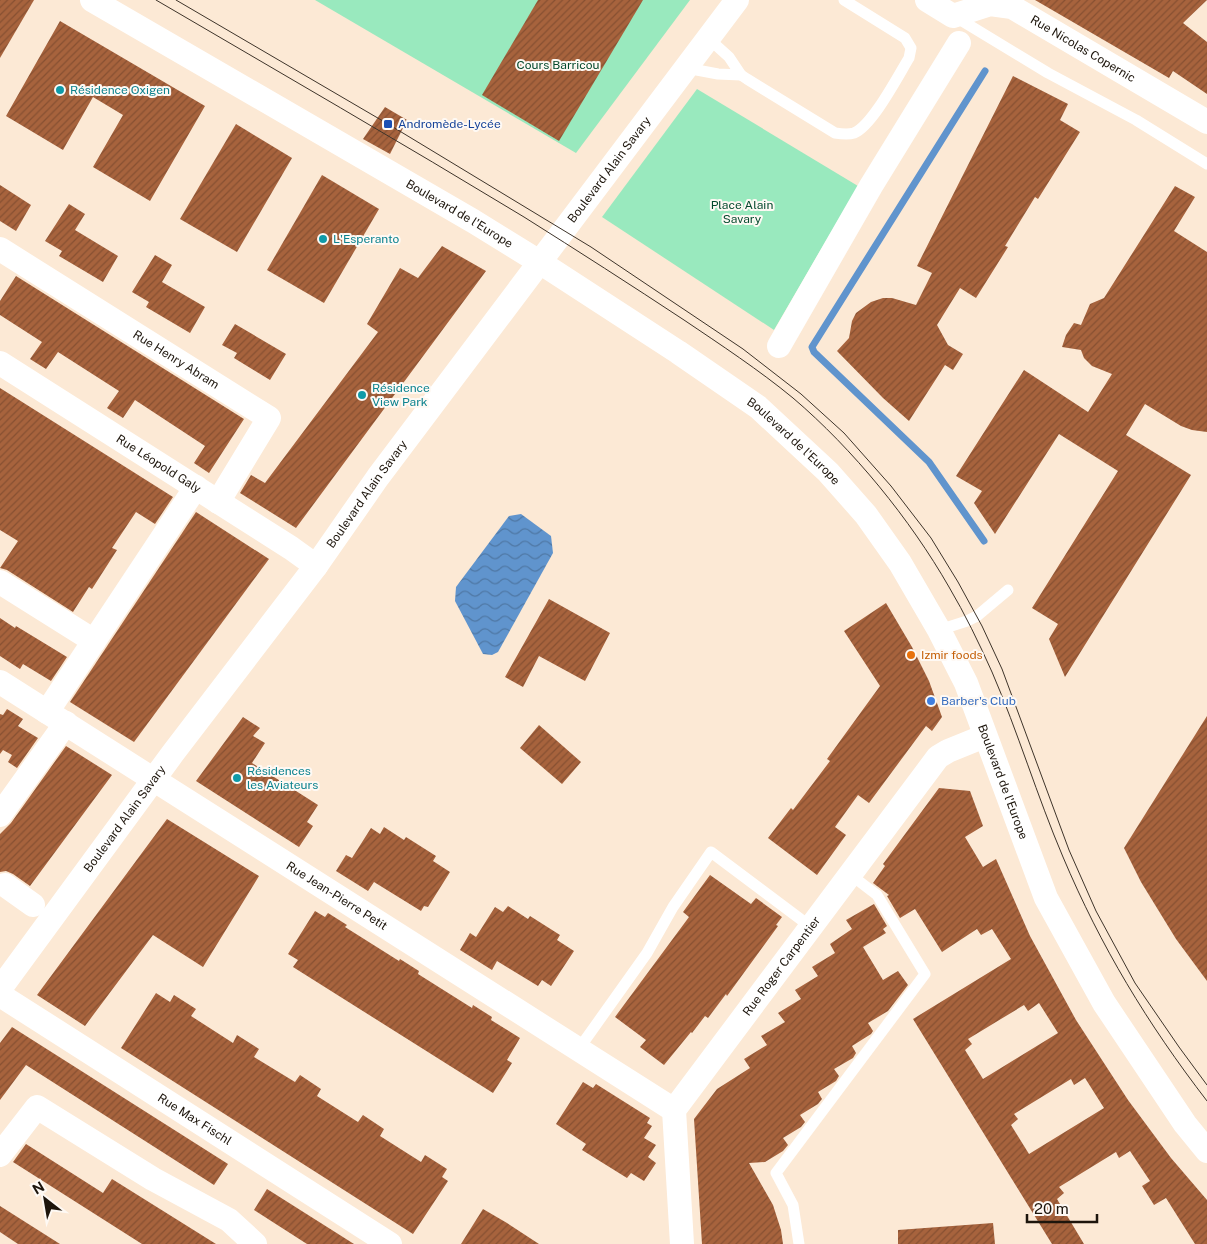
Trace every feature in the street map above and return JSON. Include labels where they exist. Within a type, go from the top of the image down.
[{"type":"street","name":"Boulevard de l'Europe","points":[[92,0],[473,221],[541,263],[678,352],[758,407],[828,472],[866,515],[900,563],[939,630],[966,683],[1046,898],[1104,1003],[1185,1124],[1207,1152]]},
{"type":"street","name":"Boulevard Alain Savary","points":[[0,989],[153,781],[316,566],[378,477],[541,263],[736,0]]},
{"type":"street","points":[[927,0],[953,16]]},
{"type":"street","name":"Rue Nicolas Copernic","points":[[953,16],[990,4],[1012,7],[1207,122]]},
{"type":"street","points":[[780,346],[871,186],[959,43]]},
{"type":"street","name":"Rue Henry Abram","points":[[0,249],[269,418],[218,502]]},
{"type":"street","name":"Rue Léopold Galy","points":[[0,363],[291,548],[316,566]]},
{"type":"street","points":[[0,816],[57,718],[94,641],[196,487]]},
{"type":"street","points":[[0,582],[94,641]]},
{"type":"street","name":"Rue Jean-Pierre Petit","points":[[0,682],[153,781],[674,1110]]},
{"type":"street","name":"Rue Roger Carpentier","points":[[674,1110],[938,757],[985,736]]},
{"type":"street","points":[[3,884],[33,905]]},
{"type":"street","name":"Rue Max Fischl","points":[[0,995],[390,1244]]},
{"type":"street","points":[[0,1155],[37,1107],[153,1179],[229,1220],[255,1244]]},
{"type":"street","points":[[674,1110],[682,1244]]},
{"type":"lane","points":[[708,38],[729,57],[741,75],[835,132],[855,133],[864,127],[908,58],[911,48],[905,38],[844,0]]},
{"type":"lane","points":[[953,16],[1048,73],[1136,120],[1207,164]]},
{"type":"lane","points":[[686,68],[718,74],[741,75]]},
{"type":"lane","points":[[939,630],[977,616],[1008,590]]},
{"type":"lane","points":[[578,1050],[647,953],[673,907],[711,852],[811,927]]},
{"type":"lane","points":[[798,1244],[793,1205],[776,1173],[925,974],[877,895],[851,875]]},
{"type":"green space","name":"Cours Barricou","points":[[315,0],[690,0],[576,153]]},
{"type":"green space","name":"Place Alain Savary","points":[[697,89],[858,186],[774,330],[602,217]]},
{"type":"water","points":[[521,514],[551,536],[553,553],[498,652],[492,655],[483,654],[455,601],[456,587],[509,516]]},
{"type":"building","points":[[0,0],[34,0],[0,58]]},
{"type":"building","points":[[538,0],[643,0],[559,141],[482,95]]},
{"type":"building","points":[[1035,0],[1207,0],[1183,23],[1207,42],[1207,94],[1173,71],[1169,78]]},
{"type":"building","points":[[60,21],[205,106],[150,201],[93,167],[123,115],[93,97],[63,150],[6,116]]},
{"type":"building","points":[[1013,76],[1068,104],[1060,120],[1080,132],[1038,199],[1035,197],[1005,246],[1008,247],[976,298],[960,288],[937,325],[948,345],[963,354],[953,370],[945,365],[909,421],[883,398],[837,351],[849,338],[852,321],[856,313],[871,302],[883,298],[892,298],[916,305],[932,273],[917,266]]},
{"type":"building","points":[[385,107],[407,120],[390,154],[363,139]]},
{"type":"building","points":[[236,124],[292,158],[237,252],[180,219]]},
{"type":"building","name":"L'Esperanto","points":[[322,175],[379,209],[324,303],[267,270]]},
{"type":"building","points":[[0,185],[31,205],[16,231],[0,221]]},
{"type":"building","points":[[1175,186],[1195,197],[1174,231],[1207,252],[1207,432],[1181,426],[1145,404],[1126,435],[1191,475],[1065,677],[1049,639],[1058,624],[1032,608],[1118,471],[1059,434],[995,534],[974,503],[982,491],[956,476],[1024,370],[1088,412],[1112,374],[1092,366],[1084,358],[1081,350],[1062,347],[1066,335],[1074,323],[1081,325],[1090,304],[1104,298]]},
{"type":"building","points":[[69,204],[85,214],[75,230],[118,256],[103,282],[59,256],[62,251],[45,241]]},
{"type":"building","name":"Résidence View Park","points":[[442,246],[486,271],[296,528],[240,493],[251,475],[265,483],[378,332],[367,324],[400,268],[418,278]]},
{"type":"building","points":[[155,255],[172,265],[162,282],[205,307],[190,333],[146,307],[149,302],[132,292]]},
{"type":"building","points":[[16,276],[244,419],[209,473],[194,463],[205,446],[135,400],[123,418],[107,408],[119,391],[58,352],[46,369],[30,359],[42,342],[0,315],[0,301]]},
{"type":"building","points":[[235,324],[286,354],[270,380],[234,358],[237,353],[222,345]]},
{"type":"building","points":[[0,388],[173,497],[155,524],[136,512],[112,548],[117,550],[92,589],[89,587],[73,612],[7,570],[0,568],[18,541],[0,530]]},
{"type":"building","points":[[196,512],[269,559],[134,742],[70,702]]},
{"type":"building","points":[[549,599],[610,633],[585,681],[539,656],[523,687],[505,677]]},
{"type":"building","points":[[886,603],[912,647],[929,681],[942,717],[932,731],[926,726],[869,803],[858,795],[835,827],[846,835],[817,875],[768,838],[791,808],[793,810],[830,761],[827,759],[880,686],[844,631]]},
{"type":"building","points":[[0,618],[67,657],[51,681],[23,664],[20,669],[0,656]]},
{"type":"building","points":[[7,709],[23,719],[18,726],[38,738],[17,768],[8,762],[12,755],[3,750],[0,754],[0,714],[3,715]]},
{"type":"building","points":[[1207,716],[1207,981],[1176,939],[1141,882],[1124,848]]},
{"type":"building","name":"Résidences les Aviateurs","points":[[243,717],[260,728],[253,736],[265,743],[252,763],[318,805],[307,822],[313,826],[299,847],[196,781]]},
{"type":"building","points":[[539,725],[581,762],[562,784],[520,748]]},
{"type":"building","points":[[66,746],[112,775],[30,886],[13,874],[6,871],[0,872],[0,834],[11,823]]},
{"type":"building","points":[[939,788],[970,791],[983,826],[965,837],[983,867],[996,859],[1030,936],[1076,1020],[1128,1100],[1171,1158],[1207,1200],[1207,1244],[1195,1244],[1166,1198],[1154,1205],[1142,1186],[1150,1181],[1130,1151],[1119,1158],[1116,1152],[1059,1187],[1064,1193],[1057,1199],[1084,1244],[1052,1244],[913,1019],[1011,959],[992,929],[981,935],[977,929],[942,952],[915,909],[900,918],[887,896],[889,895],[873,883],[885,866],[883,864]],"holes":[[[1039,1003],[1058,1033],[983,1079],[965,1050],[972,1044],[968,1039],[1024,1005],[1028,1011]],[[1085,1078],[1104,1108],[1029,1154],[1011,1125],[1018,1119],[1014,1114],[1071,1079],[1074,1085]]]},
{"type":"building","points":[[167,819],[259,876],[203,967],[153,935],[85,1026],[37,995]]},
{"type":"building","points":[[384,827],[404,840],[406,837],[436,856],[433,861],[450,872],[428,907],[424,906],[421,911],[374,882],[368,891],[336,871],[346,855],[352,858],[371,828],[380,834]]},
{"type":"building","points":[[710,875],[751,904],[756,898],[782,917],[776,925],[778,926],[727,996],[726,994],[708,1018],[705,1016],[664,1065],[640,1047],[646,1040],[615,1017],[689,917],[683,912]]},
{"type":"building","points":[[874,904],[887,926],[883,929],[886,933],[863,947],[883,980],[898,971],[908,985],[888,1011],[868,1023],[873,1031],[852,1046],[856,1053],[853,1058],[834,1069],[839,1076],[836,1081],[818,1092],[822,1099],[818,1104],[800,1115],[805,1122],[801,1127],[783,1138],[788,1145],[783,1151],[765,1162],[749,1163],[773,1205],[781,1230],[783,1244],[702,1244],[694,1119],[717,1089],[750,1068],[744,1059],[767,1045],[761,1036],[785,1022],[778,1013],[801,999],[795,990],[818,976],[812,967],[835,953],[830,944],[852,929],[846,920]]},
{"type":"building","points":[[508,906],[528,919],[530,916],[560,935],[557,940],[574,951],[551,986],[542,980],[538,986],[497,961],[492,970],[460,950],[470,933],[476,937],[495,907],[503,912]]},
{"type":"building","points":[[315,911],[325,917],[328,913],[347,925],[345,927],[399,961],[400,959],[419,971],[418,974],[472,1008],[473,1005],[492,1017],[491,1020],[520,1038],[507,1060],[512,1063],[493,1093],[293,967],[298,960],[288,954]]},
{"type":"building","points":[[156,993],[170,1002],[174,995],[196,1009],[191,1016],[233,1043],[237,1035],[259,1049],[254,1057],[295,1082],[300,1075],[321,1089],[317,1096],[358,1122],[363,1115],[384,1129],[380,1136],[421,1162],[425,1155],[447,1169],[442,1177],[448,1181],[413,1234],[121,1048]]},
{"type":"building","points":[[12,1027],[228,1164],[214,1185],[26,1065],[0,1100],[0,1043]]},
{"type":"building","points":[[583,1082],[593,1088],[596,1084],[650,1118],[647,1123],[652,1126],[644,1138],[656,1145],[648,1157],[656,1163],[644,1181],[631,1173],[627,1178],[582,1150],[586,1144],[556,1124]]},
{"type":"building","points":[[26,1144],[103,1193],[112,1179],[216,1244],[142,1244],[13,1162]]},
{"type":"building","points":[[267,1189],[354,1244],[307,1244],[254,1210]]},
{"type":"building","points":[[0,1206],[60,1244],[18,1244],[0,1232]]},
{"type":"building","points":[[483,1209],[507,1223],[539,1244],[461,1244]]},
{"type":"building","points":[[993,1223],[995,1244],[898,1244],[898,1230]]},
{"type":"waterway","points":[[984,541],[929,462],[814,352],[812,347],[985,71]]},
{"type":"tram line","points":[[156,0],[478,189],[624,281],[767,378],[793,398],[837,439],[879,486],[917,536],[955,597],[992,672],[1063,857],[1093,922],[1145,1013],[1207,1101]]},
{"type":"tram line","points":[[176,0],[388,124],[591,247],[743,349],[801,394],[844,433],[891,486],[931,538],[958,582],[982,626],[1002,669],[1069,850],[1096,911],[1135,983],[1207,1085]]},
{"type":"place","name":"Résidence Oxigen","points":[[60,90]]},
{"type":"place","name":"Andromède-Lycée","points":[[388,124]]},
{"type":"place","name":"L'Esperanto","points":[[323,239]]},
{"type":"place","name":"Résidence View Park","points":[[362,395]]},
{"type":"place","name":"Izmir foods","points":[[911,655]]},
{"type":"place","name":"Barber's Club","points":[[931,701]]},
{"type":"place","name":"Résidences les Aviateurs","points":[[237,778]]}]
